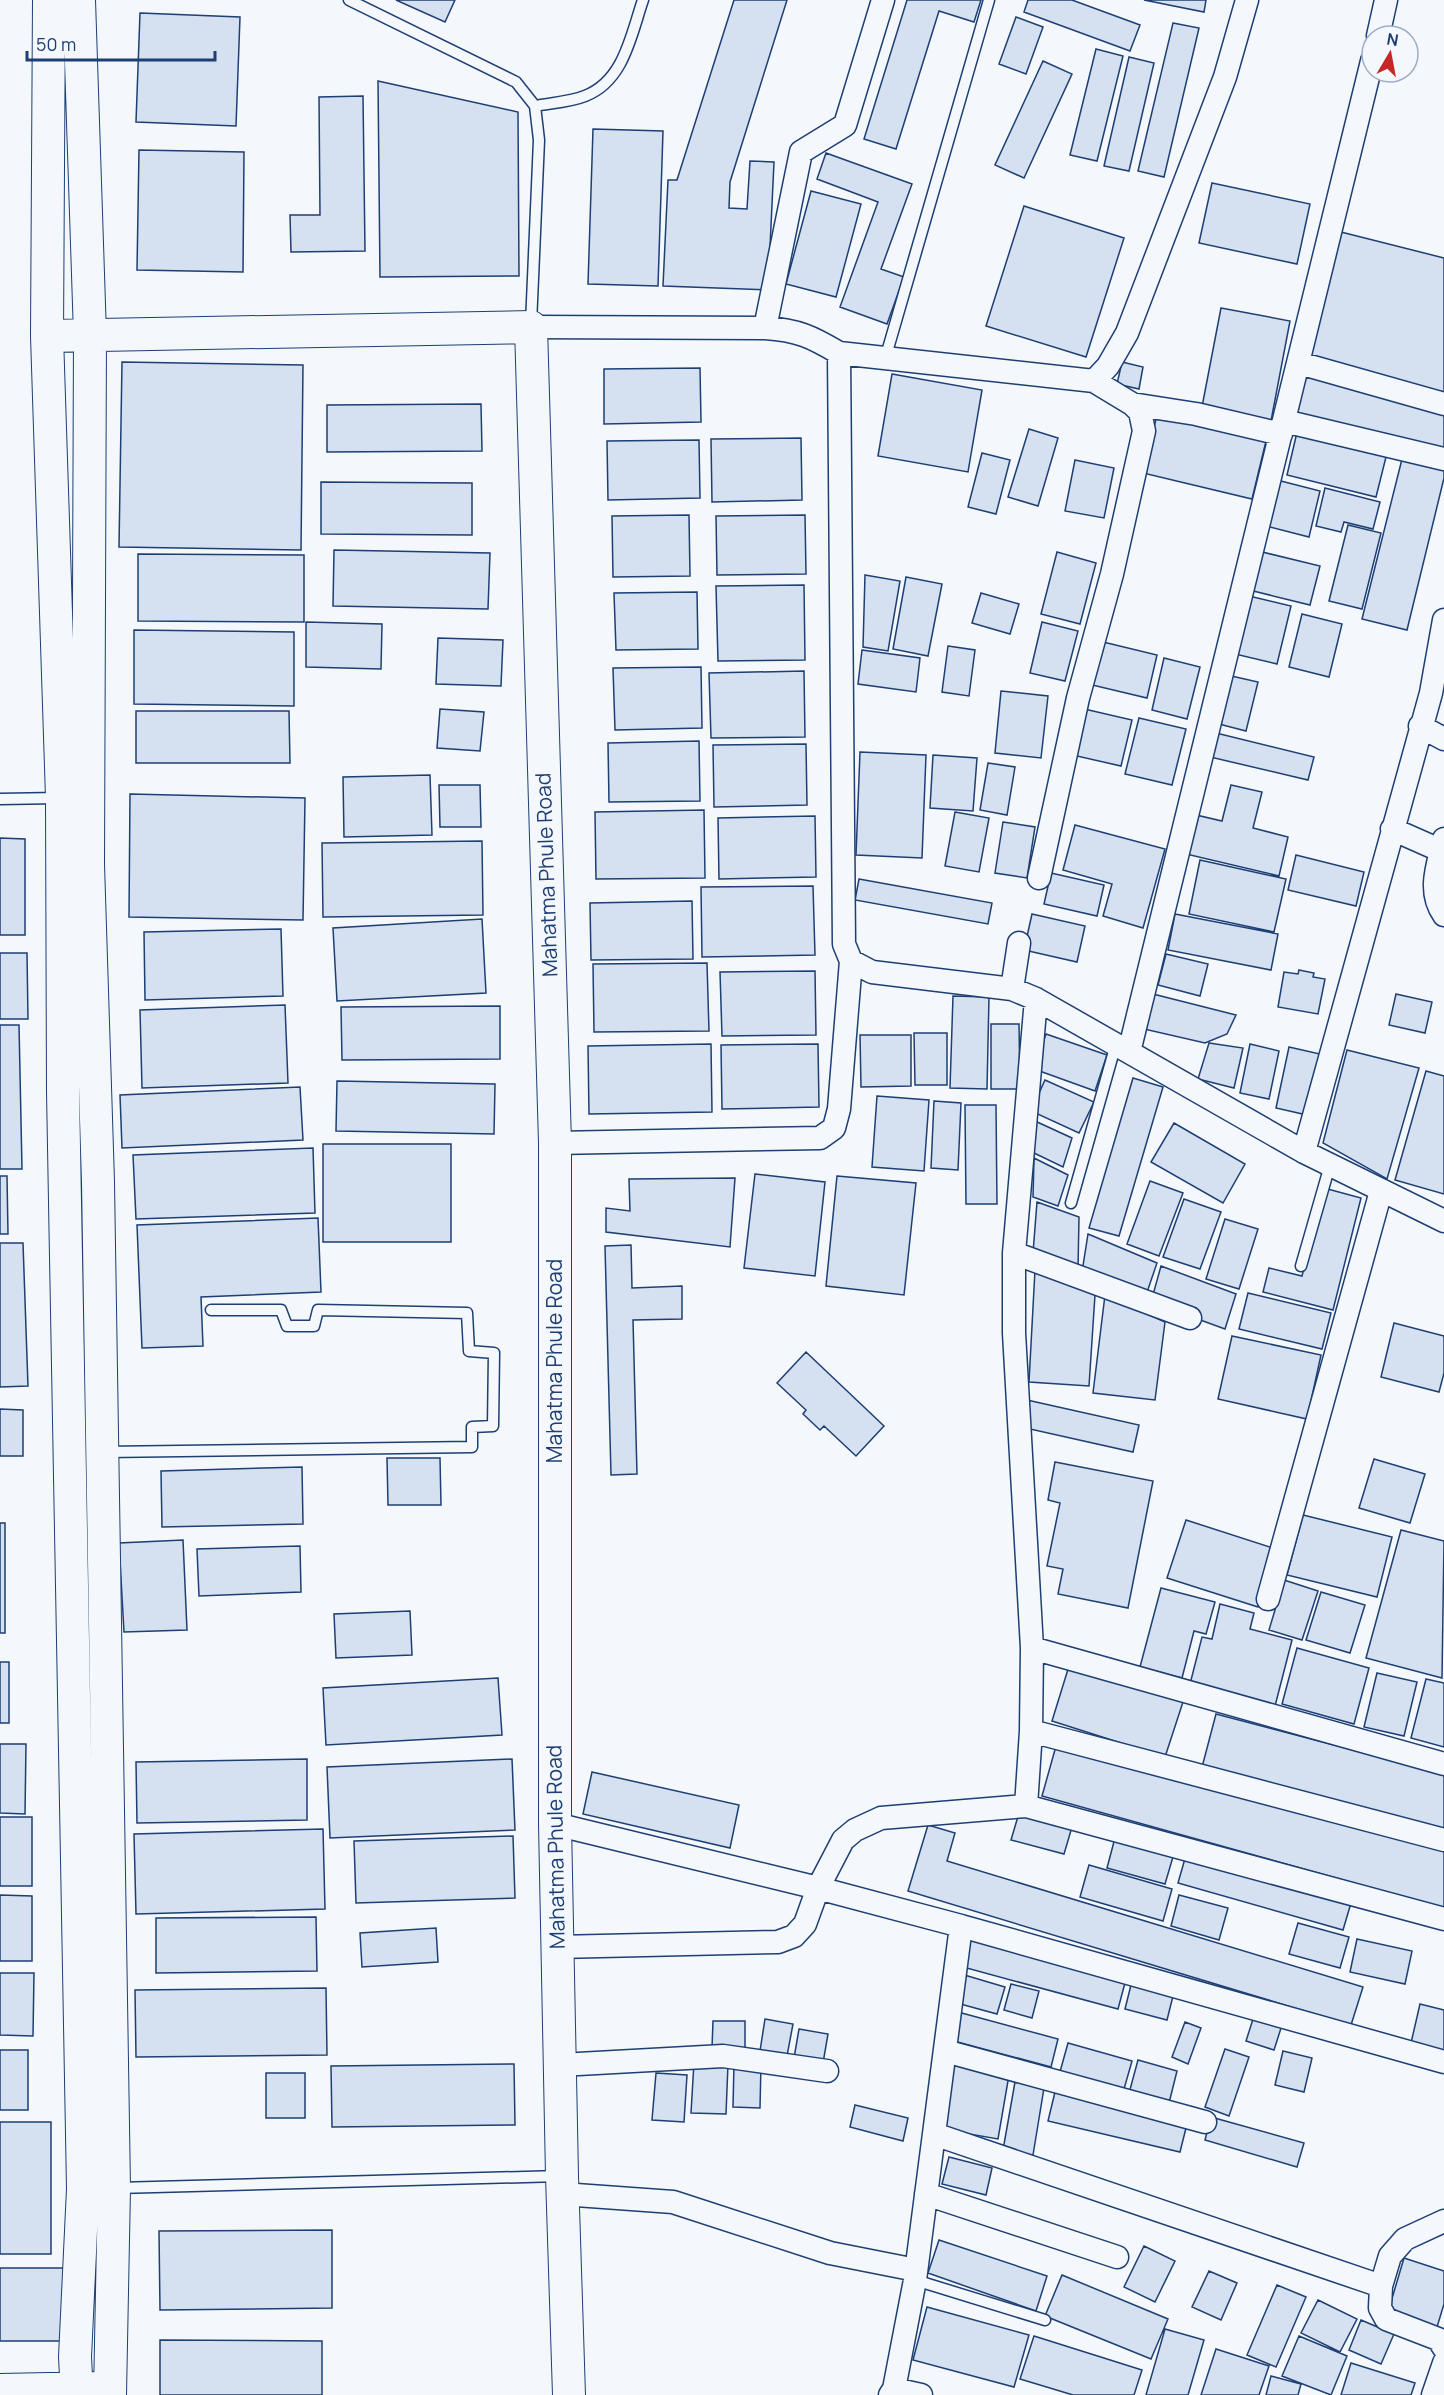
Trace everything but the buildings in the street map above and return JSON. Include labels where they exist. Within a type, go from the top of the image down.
[{"type":"street","points":[[0,2390],[110,2391],[75,1739],[63,1104],[62,798],[47,336],[49,0]]},
{"type":"street","points":[[77,2392],[75,2357],[99,2189],[107,1738],[98,1182],[88,864],[90,335],[79,0]]},
{"type":"street","points":[[765,328],[801,153],[845,125],[883,0]]},
{"type":"street","points":[[1094,381],[1108,366],[1127,333],[1225,77],[1247,0]]},
{"type":"street","points":[[1381,24],[1386,0]]},
{"type":"street","points":[[1123,1048],[1283,428],[1366,84]]},
{"type":"street","points":[[47,336],[531,327],[765,328],[791,330],[815,339],[839,353],[1094,381],[1132,404],[1140,412],[1144,431],[1112,574],[1078,698],[1039,878]]},
{"type":"street","name":"Mahatma Phule Road","points":[[531,327],[555,1143],[555,1824],[562,2185],[570,2395]]},
{"type":"street","points":[[555,1143],[820,1138],[834,1128],[839,1109],[851,962],[844,944],[839,353]]},
{"type":"street","points":[[1299,363],[1444,404]]},
{"type":"street","points":[[1132,404],[1283,428],[1444,459]]},
{"type":"street","points":[[1304,1152],[1420,726],[1437,694],[1444,620]]},
{"type":"street","points":[[1420,726],[1444,739]]},
{"type":"street","points":[[1392,829],[1443,848],[1433,886],[1437,906],[1444,915]]},
{"type":"street","points":[[1012,989],[1019,943]]},
{"type":"street","points":[[851,962],[872,972],[1012,989],[1036,999],[1304,1152],[1444,1221]]},
{"type":"street","points":[[1026,1806],[1031,1731],[1032,1648],[1014,1334],[1014,1253],[1036,999]]},
{"type":"street","points":[[1268,1599],[1381,1191]]},
{"type":"street","points":[[1014,1253],[1190,1318]]},
{"type":"street","points":[[1032,1648],[1444,1764]]},
{"type":"street","points":[[1031,1731],[1444,1840]]},
{"type":"street","points":[[75,1739],[107,1738]]},
{"type":"street","points":[[557,1947],[778,1942],[794,1936],[805,1924],[818,1888],[843,1840],[855,1830],[881,1818],[1026,1806],[1444,1919]]},
{"type":"street","points":[[555,1824],[818,1888],[961,1926],[1444,2062]]},
{"type":"street","points":[[921,2395],[892,2392],[916,2275],[961,1926]]},
{"type":"street","points":[[945,2052],[1205,2122]]},
{"type":"street","points":[[560,2065],[723,2056],[827,2071]]},
{"type":"street","points":[[934,2134],[1381,2286]]},
{"type":"street","points":[[562,2185],[673,2202],[830,2253],[916,2275]]},
{"type":"street","points":[[926,2194],[1117,2257]]},
{"type":"street","points":[[1444,2221],[1405,2239],[1390,2256],[1381,2286],[1380,2308],[1386,2319],[1438,2339],[1444,2348]]},
{"type":"street","points":[[1433,2395],[1444,2363]]},
{"type":"lane","points":[[349,0],[516,82],[535,106],[539,140],[531,327]]},
{"type":"lane","points":[[535,106],[585,96],[610,81],[624,56],[643,0]]},
{"type":"lane","points":[[885,359],[989,0]]},
{"type":"lane","points":[[0,799],[62,798]]},
{"type":"lane","points":[[1071,1203],[1123,1048]]},
{"type":"lane","points":[[1300,1266],[1330,1165]]},
{"type":"lane","points":[[102,1452],[472,1447],[472,1427],[493,1426],[494,1353],[469,1351],[467,1313],[318,1310],[314,1326],[287,1326],[281,1310],[211,1310]]},
{"type":"lane","points":[[99,2189],[562,2185]]},
{"type":"lane","points":[[916,2275],[1045,2320]]}]
